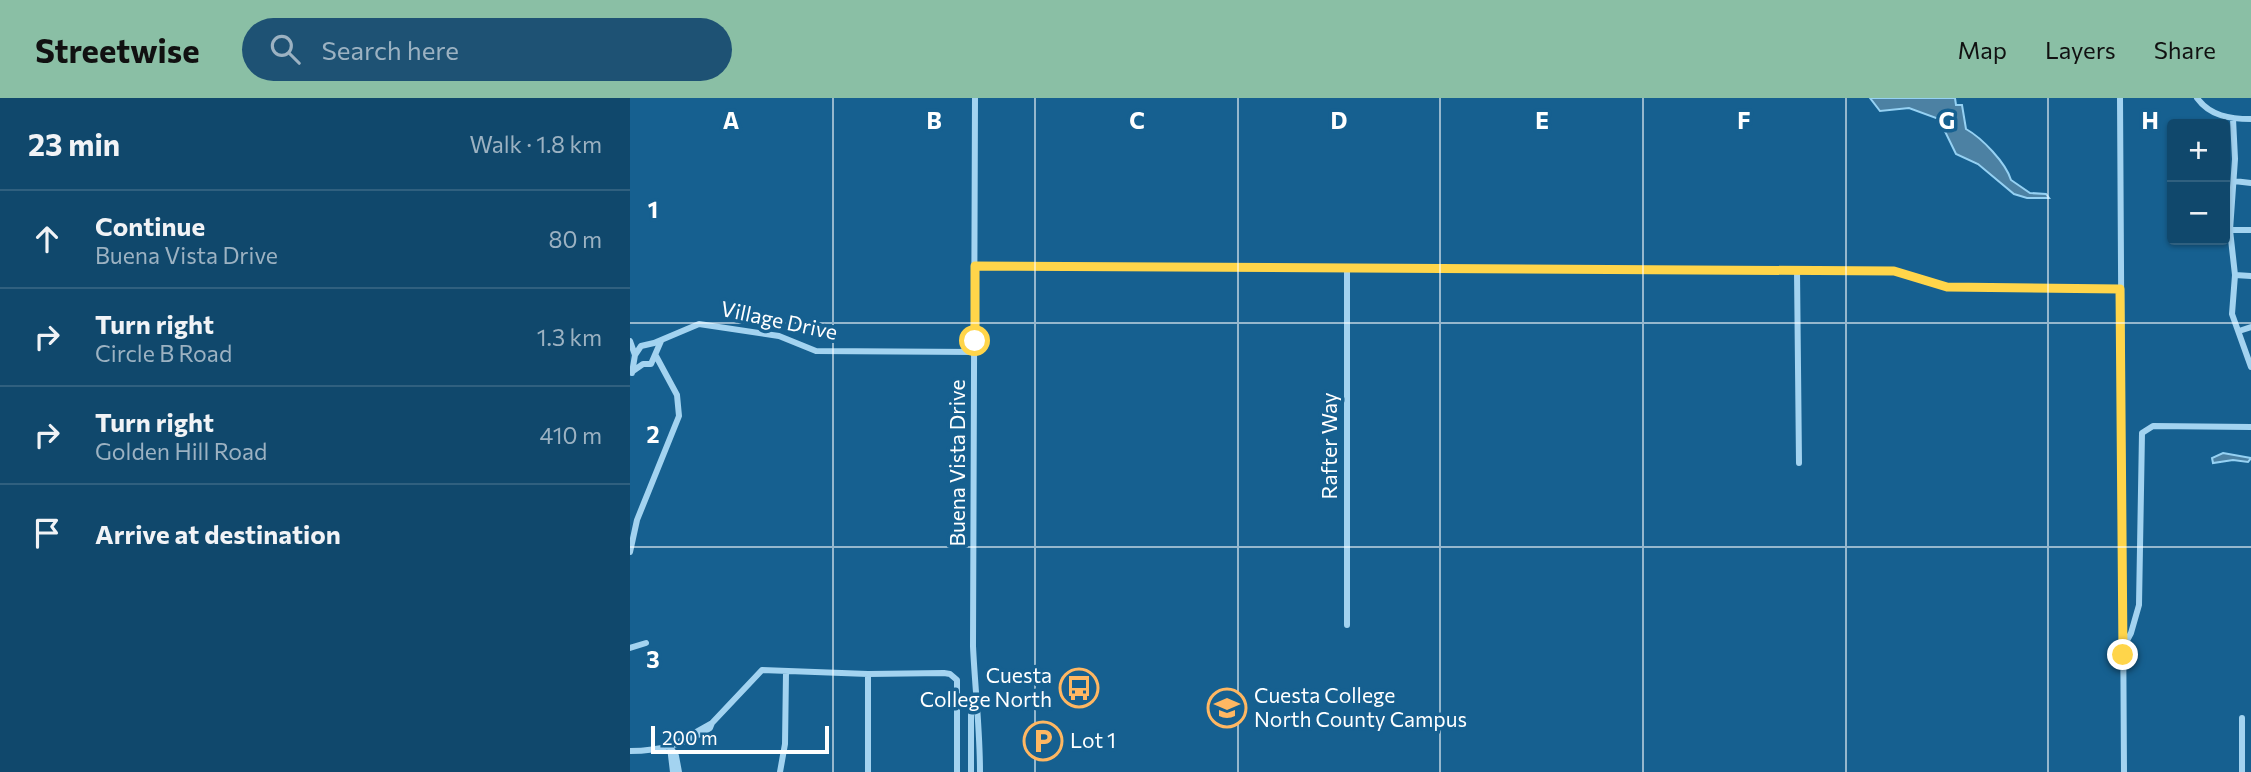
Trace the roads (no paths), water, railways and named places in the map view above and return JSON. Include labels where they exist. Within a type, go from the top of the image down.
[{"type":"street","name":"Buena Vista Drive","points":[[971,772],[971,715],[975,701],[975,98]]},
{"type":"street","points":[[2120,98],[2123,772]]},
{"type":"street","points":[[2197,98],[2209,110],[2233,119],[2251,120]]},
{"type":"street","points":[[2233,119],[2234,181],[2230,230],[2235,275],[2232,314],[2251,367]]},
{"type":"street","points":[[2234,181],[2251,183]]},
{"type":"street","points":[[2230,230],[2251,230]]},
{"type":"street","points":[[975,266],[1894,271],[1947,287],[2120,289]]},
{"type":"street","name":"Rafter Way","points":[[1347,267],[1347,625]]},
{"type":"street","points":[[1797,271],[1799,463]]},
{"type":"street","points":[[2235,275],[2251,276]]},
{"type":"street","name":"Village Drive","points":[[644,346],[699,324],[708,324],[779,336],[816,351],[975,352]]},
{"type":"street","points":[[2239,331],[2251,327]]},
{"type":"street","points":[[652,363],[662,340]]},
{"type":"street","points":[[630,341],[644,346],[656,355],[662,369]]},
{"type":"street","points":[[630,341],[635,356],[643,364]]},
{"type":"street","points":[[631,374],[635,356],[644,346]]},
{"type":"street","points":[[630,552],[637,520],[679,416],[677,395],[671,379],[662,369],[652,363],[643,364],[631,374]]},
{"type":"street","points":[[2123,648],[2131,633],[2138,605],[2142,433],[2153,426],[2251,427]]},
{"type":"street","points":[[630,648],[646,643]]},
{"type":"street","points":[[630,751],[670,747],[712,723],[762,670],[786,673],[954,676],[957,680],[957,772]]},
{"type":"street","points":[[780,772],[785,744],[786,673]]},
{"type":"street","points":[[868,674],[868,772]]},
{"type":"street","name":"Buena Vista Drive","points":[[975,701],[980,715],[980,772]]},
{"type":"street","points":[[2242,718],[2242,772]]},
{"type":"street","points":[[670,747],[673,772]]},
{"type":"street","points":[[670,747],[676,756],[679,772]]},
{"type":"water","points":[[1870,98],[1955,98],[1956,105],[1962,105],[1966,129],[1993,152],[2011,180],[2030,193],[2046,194],[2049,198],[2027,198],[2014,194],[1978,164],[1956,154],[1939,119],[1909,108],[1880,111]]},
{"type":"water","points":[[2223,453],[2251,458],[2248,462],[2233,460],[2213,463],[2212,458]]},
{"type":"place","name":"Cuesta College North","points":[[1079,688]]},
{"type":"place","name":"Cuesta College North County Campus","points":[[1227,708]]},
{"type":"place","name":"Lot 1","points":[[1043,741]]}]
